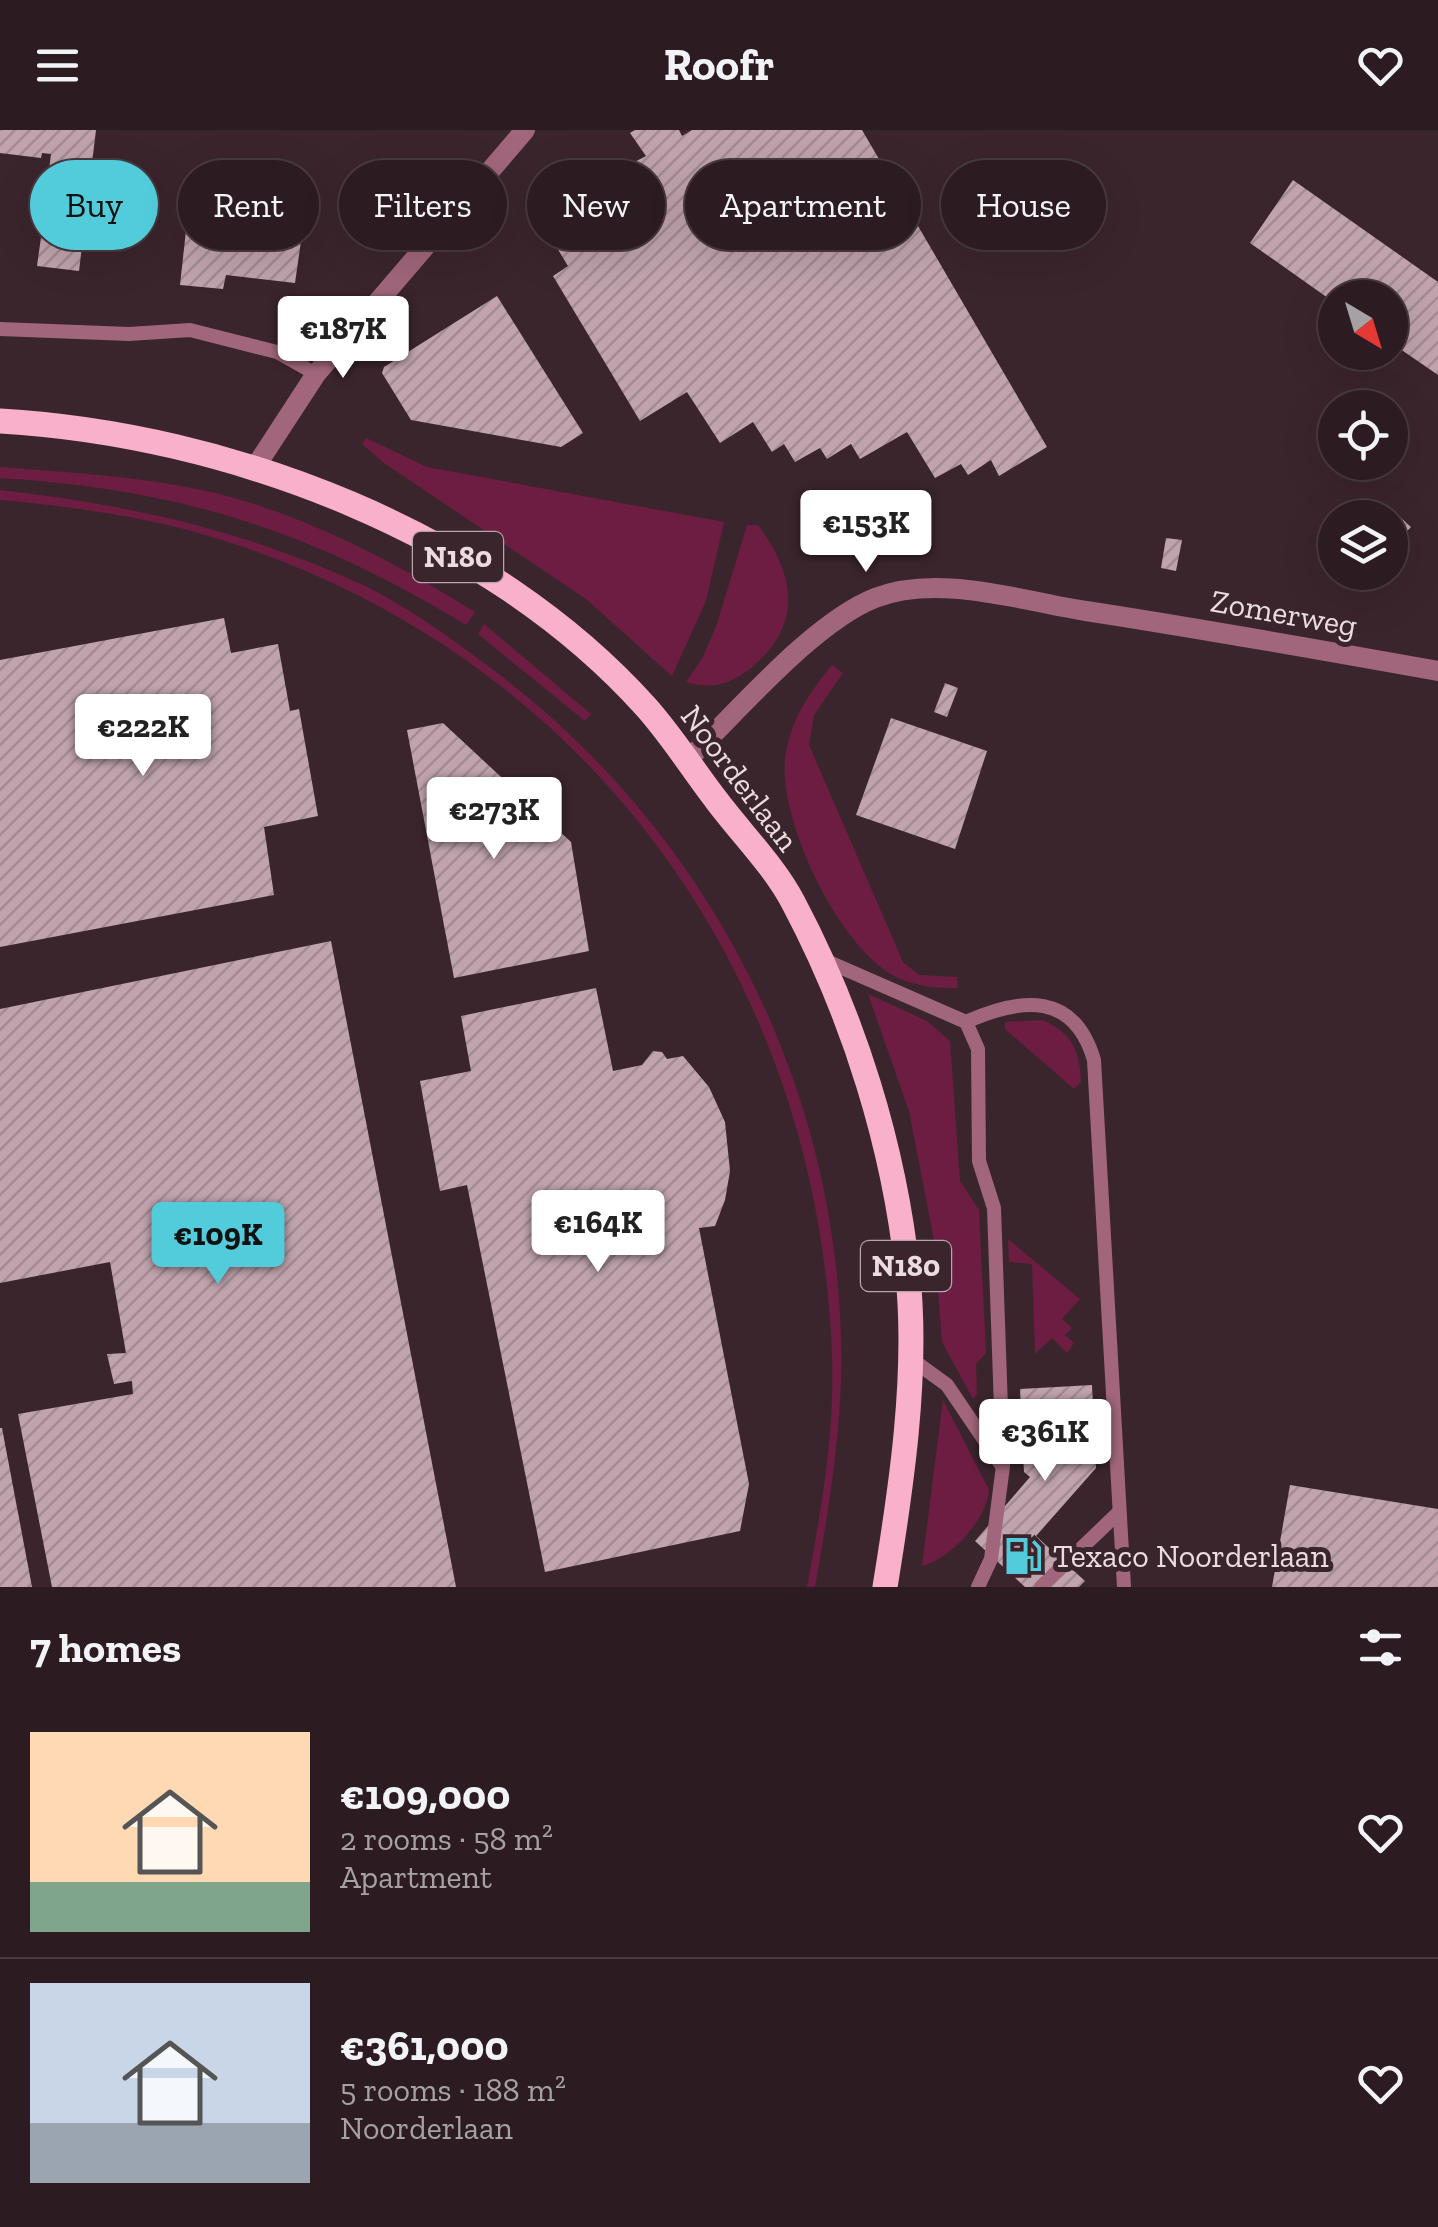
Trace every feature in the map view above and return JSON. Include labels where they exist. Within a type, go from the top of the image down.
[{"type":"main road","name":"Noorderlaan","points":[[0,420],[53,424],[160,442],[254,469],[358,504],[502,586],[612,674],[647,708],[792,899],[846,1022],[884,1131],[908,1280],[906,1424],[885,1587]]},
{"type":"street","points":[[254,469],[316,374],[525,130]]},
{"type":"street","name":"Zomerweg","points":[[686,761],[830,623],[876,598],[919,589],[978,593],[1120,615],[1438,670]]},
{"type":"lane","points":[[0,329],[129,334],[190,330],[277,352],[316,374]]},
{"type":"lane","points":[[818,958],[966,1022],[978,1048],[980,1161],[994,1208],[1002,1466],[991,1559],[978,1587]]},
{"type":"lane","points":[[966,1022],[998,1008],[1048,1005],[1086,1032],[1094,1060],[1124,1587]]},
{"type":"lane","points":[[907,1356],[947,1385],[1002,1466]]},
{"type":"lane","points":[[1041,1587],[1119,1512]]},
{"type":"shaded area","points":[[366,438],[427,467],[724,522],[706,601],[672,676],[586,599],[384,463],[362,444]]},
{"type":"shaded area","points":[[0,467],[171,484],[260,506],[355,545],[475,612],[466,625],[354,564],[243,520],[127,492],[0,478]]},
{"type":"shaded area","points":[[0,490],[94,503],[186,522],[275,549],[380,594],[473,655],[562,727],[628,795],[686,870],[736,951],[777,1036],[808,1126],[829,1219],[840,1314],[841,1383],[832,1485],[815,1587],[807,1587],[826,1472],[832,1384],[817,1216],[782,1084],[729,961],[659,848],[572,749],[470,663],[353,593],[195,532],[112,514],[0,500]]},
{"type":"shaded area","points":[[747,525],[758,525],[780,563],[786,581],[786,617],[768,652],[736,678],[712,685],[686,682],[703,657],[717,624]]},
{"type":"shaded area","points":[[484,624],[591,714],[585,721],[478,634]]},
{"type":"shaded area","points":[[832,665],[843,673],[814,715],[809,745],[903,962],[919,975],[957,977],[958,988],[913,983],[876,963],[835,913],[803,849],[792,816],[785,760],[801,709]]},
{"type":"shaded area","points":[[868,994],[927,1021],[950,1041],[960,1181],[979,1210],[986,1353],[976,1364],[977,1394],[973,1399],[942,1342],[934,1240],[909,1111]]},
{"type":"shaded area","points":[[1043,1020],[1073,1044],[1081,1082],[1074,1089],[1005,1029],[1005,1022]]},
{"type":"shaded area","points":[[1008,1239],[1080,1299],[1062,1319],[1072,1328],[1065,1335],[1074,1343],[1067,1353],[1052,1338],[1035,1354],[1032,1264],[1009,1262]]},
{"type":"shaded area","points":[[943,1400],[989,1490],[982,1514],[965,1537],[944,1555],[922,1566]]},
{"type":"building","points":[[0,130],[96,130],[92,160],[50,160],[51,154],[42,153],[41,158],[0,153]]},
{"type":"building","points":[[679,130],[682,136],[692,130],[862,130],[880,160],[685,160],[685,250],[921,250],[921,231],[1047,447],[999,476],[991,460],[968,475],[961,464],[935,478],[907,432],[860,459],[851,444],[827,459],[820,448],[795,462],[784,444],[772,452],[753,422],[720,443],[687,392],[640,421],[553,276],[568,266],[558,250],[665,250],[665,160],[638,160],[646,156],[630,133]]},
{"type":"building","points":[[1293,180],[1438,282],[1438,375],[1408,354],[1408,280],[1318,280],[1318,291],[1250,243]]},
{"type":"building","points":[[39,250],[82,250],[79,271],[37,266]]},
{"type":"building","points":[[184,250],[300,250],[295,283],[226,275],[223,289],[180,285]]},
{"type":"building","points":[[497,296],[583,433],[561,447],[411,420],[382,373],[384,367]]},
{"type":"building","points":[[1166,538],[1182,540],[1176,571],[1161,568]]},
{"type":"building","points":[[224,618],[231,653],[278,644],[290,711],[299,709],[318,816],[264,827],[274,895],[0,947],[0,660]]},
{"type":"building","points":[[945,683],[958,688],[947,717],[934,712]]},
{"type":"building","points":[[891,718],[987,751],[955,849],[856,815]]},
{"type":"building","points":[[443,723],[571,842],[589,951],[454,978],[407,730]]},
{"type":"building","points":[[331,941],[456,1587],[52,1587],[18,1414],[133,1394],[132,1381],[114,1384],[107,1354],[126,1353],[110,1262],[0,1283],[0,1009]]},
{"type":"building","points":[[596,988],[613,1071],[642,1065],[653,1051],[662,1052],[667,1059],[683,1056],[709,1087],[725,1122],[730,1171],[725,1200],[715,1226],[699,1228],[749,1484],[740,1531],[545,1572],[467,1185],[440,1191],[420,1081],[471,1071],[461,1016]]},
{"type":"building","points":[[1092,1385],[1096,1468],[1036,1536],[1085,1581],[1079,1587],[1025,1587],[975,1541],[1030,1477],[1024,1472],[1020,1389]]},
{"type":"building","points":[[2,1428],[32,1587],[0,1587]]},
{"type":"building","points":[[1290,1485],[1438,1509],[1438,1587],[1272,1587]]},
{"type":"place","name":"Texaco Noorderlaan","points":[[1023,1556]]}]
